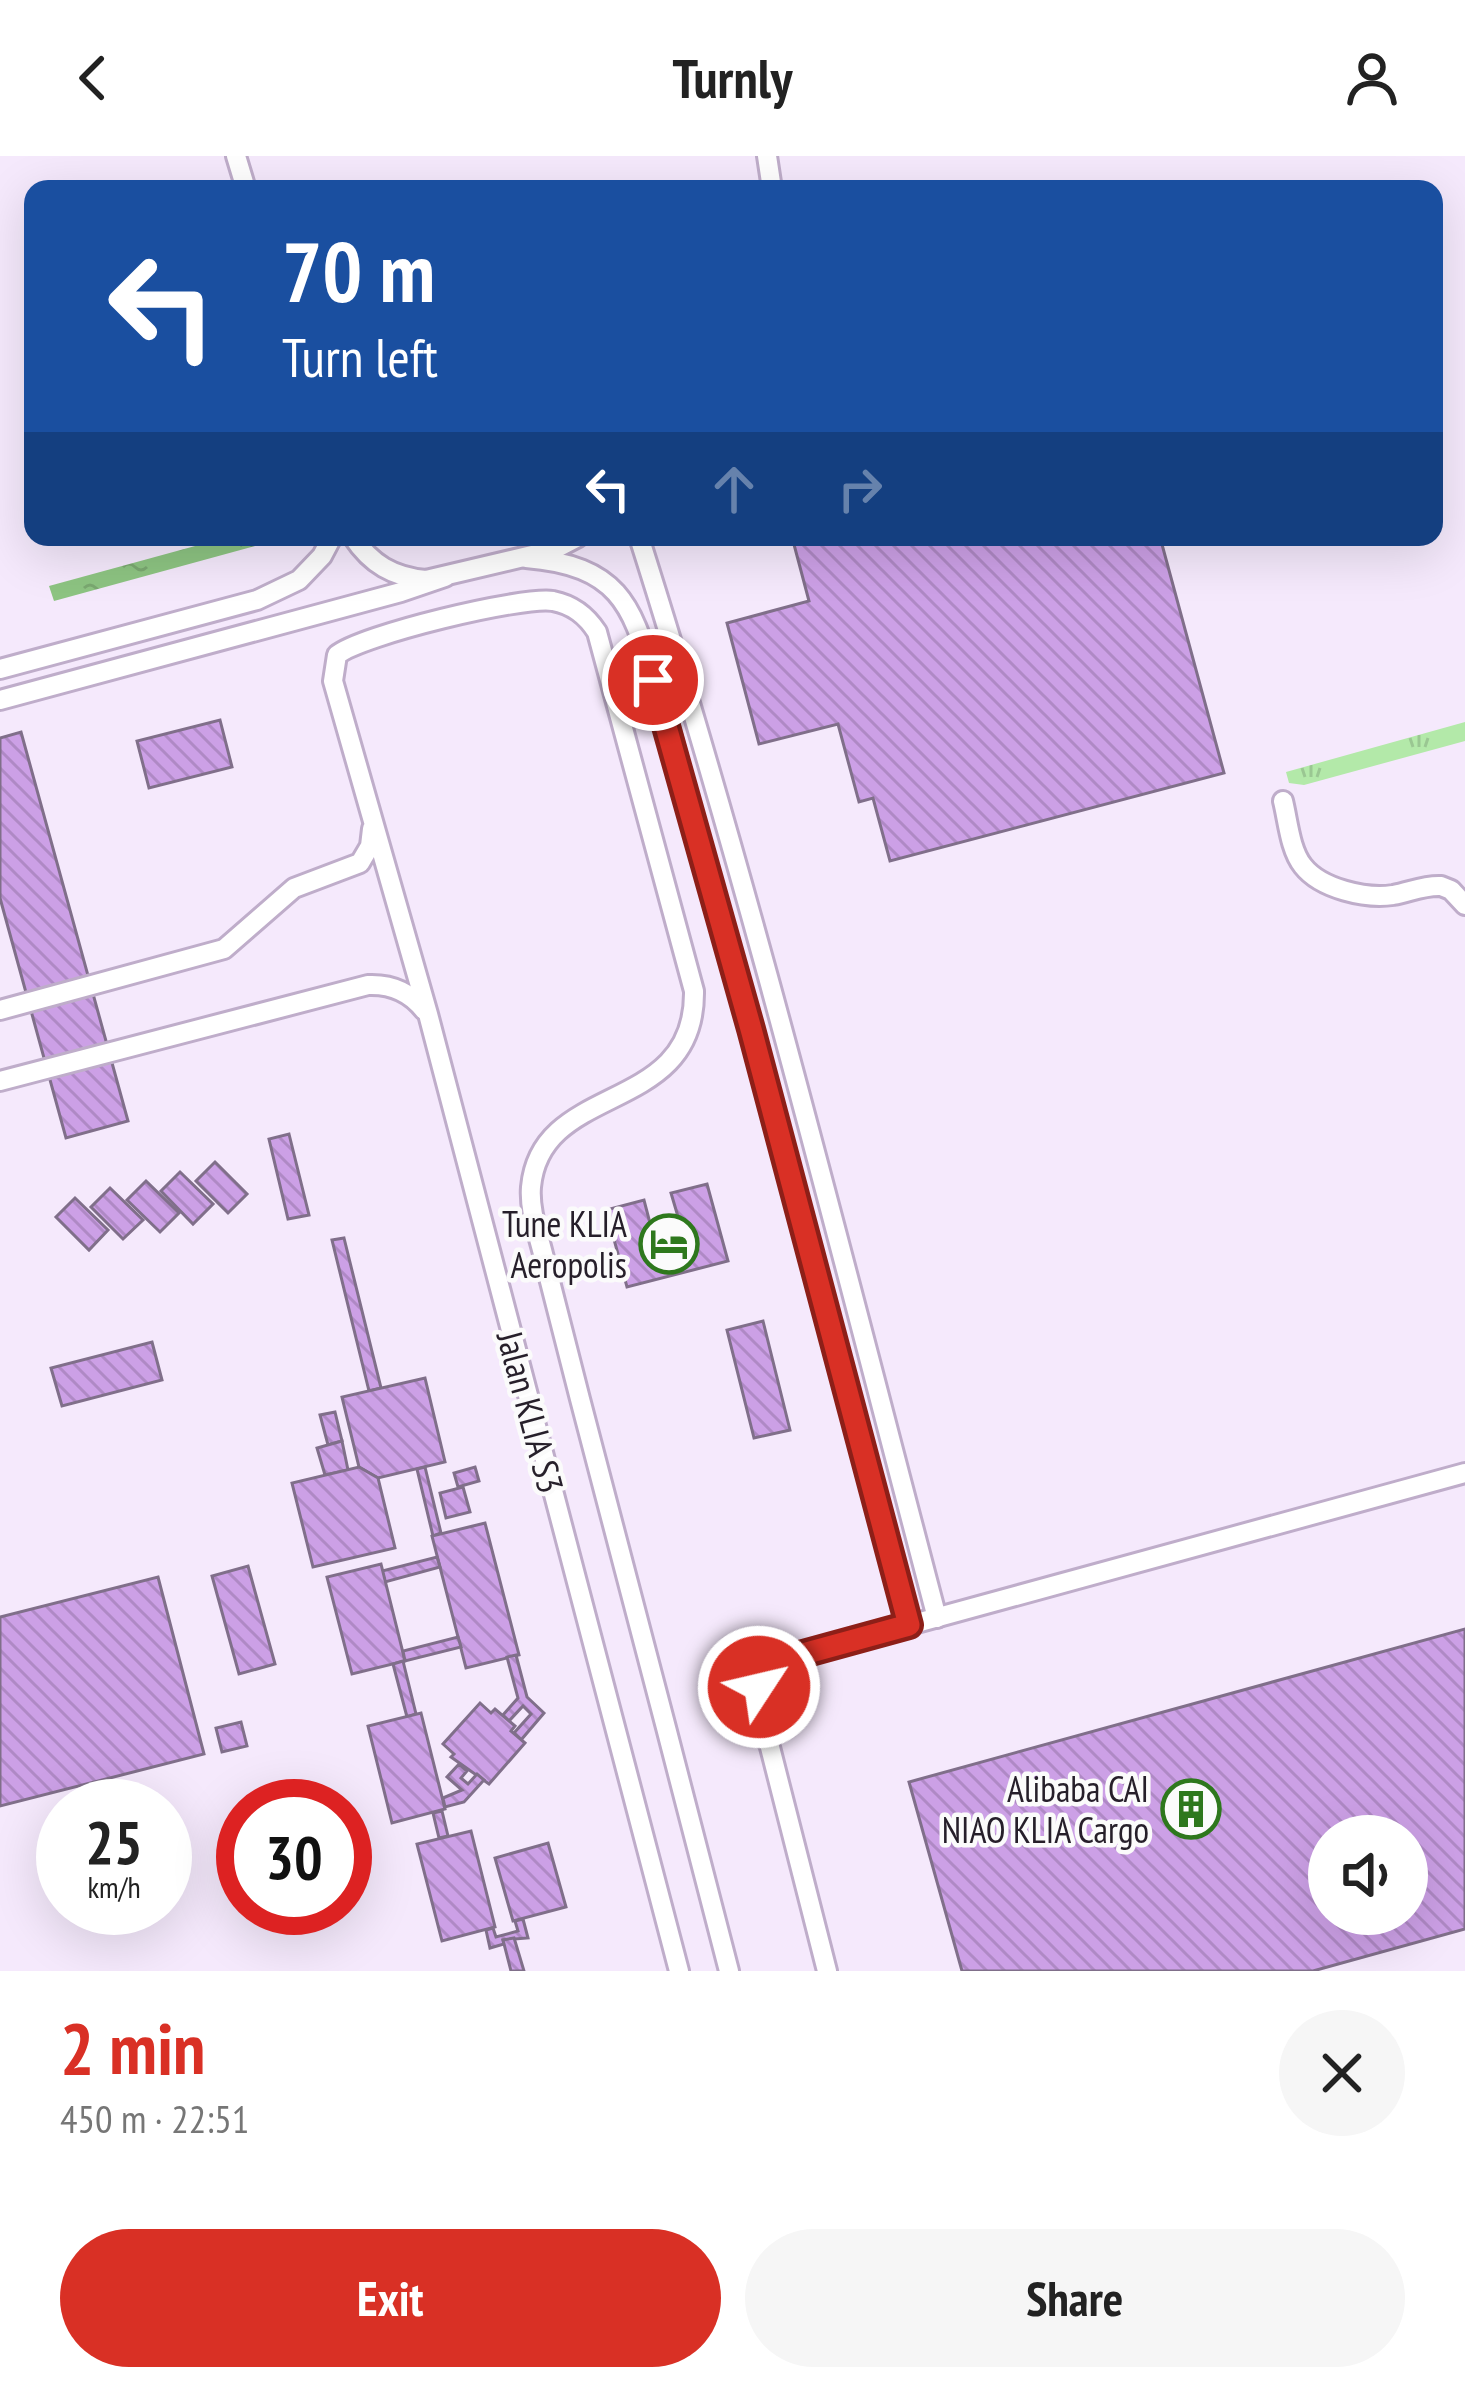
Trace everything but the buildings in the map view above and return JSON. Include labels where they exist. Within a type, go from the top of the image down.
[{"type":"street","points":[[0,670],[257,600],[287,588],[312,568],[326,546]]},
{"type":"street","points":[[360,546],[391,573],[409,578],[446,577]]},
{"type":"street","points":[[0,700],[564,546]]},
{"type":"street","points":[[642,546],[691,699],[780,1021],[937,1618]]},
{"type":"street","points":[[526,558],[576,565],[608,582],[619,594],[666,715],[909,1625]]},
{"type":"street","name":"Jalan KLIA S3","points":[[679,1971],[428,1015],[332,681],[334,662],[345,648],[363,640],[538,599],[565,604],[584,615],[601,643],[691,977],[694,1007],[688,1034],[672,1060],[642,1085],[573,1119],[545,1146],[531,1187],[532,1209],[560,1321],[729,1971]]},
{"type":"street","points":[[1283,801],[1296,852],[1314,876],[1344,890],[1374,895],[1441,886],[1465,905]]},
{"type":"street","points":[[0,1010],[224,949],[294,888],[360,863],[370,846],[372,817]]},
{"type":"street","points":[[0,1081],[368,985],[406,993],[428,1015]]},
{"type":"street","points":[[827,1971],[760,1708],[759,1687],[768,1670],[785,1659],[1465,1473]]},
{"type":"green space","points":[[1465,722],[1465,741],[1304,785],[1289,783],[1286,772]]},
{"type":"water","points":[[195,546],[255,546],[54,601],[49,586]]},
{"type":"place","name":"Tune KLIA Aeropolis","points":[[669,1244]]},
{"type":"place","name":"Alibaba CAI NIAO KLIA Cargo","points":[[1191,1809]]},
{"type":"route","points":[[653,680],[909,1625],[785,1659],[768,1670],[759,1687]]}]
